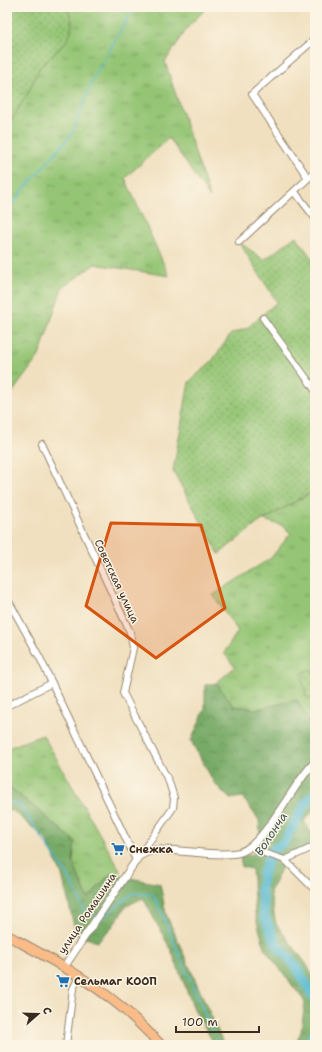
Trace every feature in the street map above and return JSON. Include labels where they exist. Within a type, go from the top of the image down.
[{"type":"main road","points":[[7,934],[80,977],[118,1004],[161,1045]]},
{"type":"street","points":[[308,178],[252,94],[315,39]]},
{"type":"street","points":[[239,242],[315,172]]},
{"type":"street","points":[[295,192],[315,218]]},
{"type":"street","points":[[263,318],[315,390]]},
{"type":"street","name":"Советская улица","points":[[42,444],[130,632],[133,648],[123,693],[169,782],[174,798],[173,808],[137,858]]},
{"type":"street","points":[[8,602],[40,658],[137,858],[149,851],[157,850],[235,854],[252,847],[306,772],[315,762]]},
{"type":"street","points":[[7,706],[52,683]]},
{"type":"street","points":[[285,860],[315,846]]},
{"type":"street","points":[[252,847],[270,856],[285,860],[315,890]]},
{"type":"street","name":"улица Ромашина","points":[[64,967],[137,858]]},
{"type":"street","points":[[66,1045],[73,989],[80,977]]},
{"type":"highlighted area","points":[[111,523],[201,525],[225,608],[156,658],[86,606]]},
{"type":"green space","points":[[7,7],[67,7],[72,21],[71,31],[67,41],[40,67],[28,93],[7,127]]},
{"type":"green space","points":[[67,7],[208,7],[188,27],[165,62],[210,198],[169,138],[125,178],[169,276],[95,264],[62,288],[39,356],[9,397],[7,395],[7,127],[28,93],[40,67],[67,41],[72,21]]},
{"type":"green space","points":[[296,236],[315,263],[315,490],[258,523],[219,554],[173,471],[189,382],[212,361],[231,334],[247,328],[277,302],[239,242],[264,260]]},
{"type":"green space","points":[[315,490],[315,679],[311,669],[307,698],[315,697],[315,722],[309,723],[297,700],[257,709],[234,706],[216,683],[235,667],[224,653],[238,631],[213,595],[271,558],[291,533],[281,525],[264,520]]},
{"type":"green space","points":[[311,669],[315,679],[315,697],[307,699],[301,674]]},
{"type":"green space","points":[[216,683],[234,706],[257,709],[297,700],[309,723],[315,722],[315,809],[304,821],[315,839],[315,846],[285,860],[270,892],[276,924],[305,962],[315,980],[315,1045],[294,1045],[301,1032],[305,1002],[265,949],[255,914],[252,869],[242,867],[240,857],[261,852],[259,820],[242,797],[230,799],[215,784],[191,741],[205,709],[205,685]]},
{"type":"green space","points":[[43,735],[120,870],[120,875],[110,874],[88,899],[72,862],[75,841],[7,785],[7,748]]},
{"type":"green space","points":[[7,785],[75,841],[73,862],[88,899],[110,874],[160,884],[166,914],[224,1045],[215,1045],[194,1009],[171,950],[143,898],[126,906],[112,927],[97,942],[76,934],[62,875],[46,839],[12,810],[7,810]]},
{"type":"waterway","points":[[7,212],[23,190],[72,134],[93,79],[134,7]]},
{"type":"waterway","name":"Волонча","points":[[315,793],[306,803],[284,842],[274,849],[270,856],[263,873],[261,890],[265,918],[277,945],[295,965],[315,999]]},
{"type":"waterway","points":[[7,802],[19,804],[72,882],[83,909],[94,916]]},
{"type":"waterway","points":[[100,920],[133,893],[154,895],[212,1031]]},
{"type":"waterway","name":"Волонча","points":[[308,1045],[315,1033]]},
{"type":"waterway","points":[[216,1039],[219,1045]]},
{"type":"place","name":"Снежка","points":[[118,849]]},
{"type":"place","name":"Сельмаг КООП","points":[[63,981]]}]
